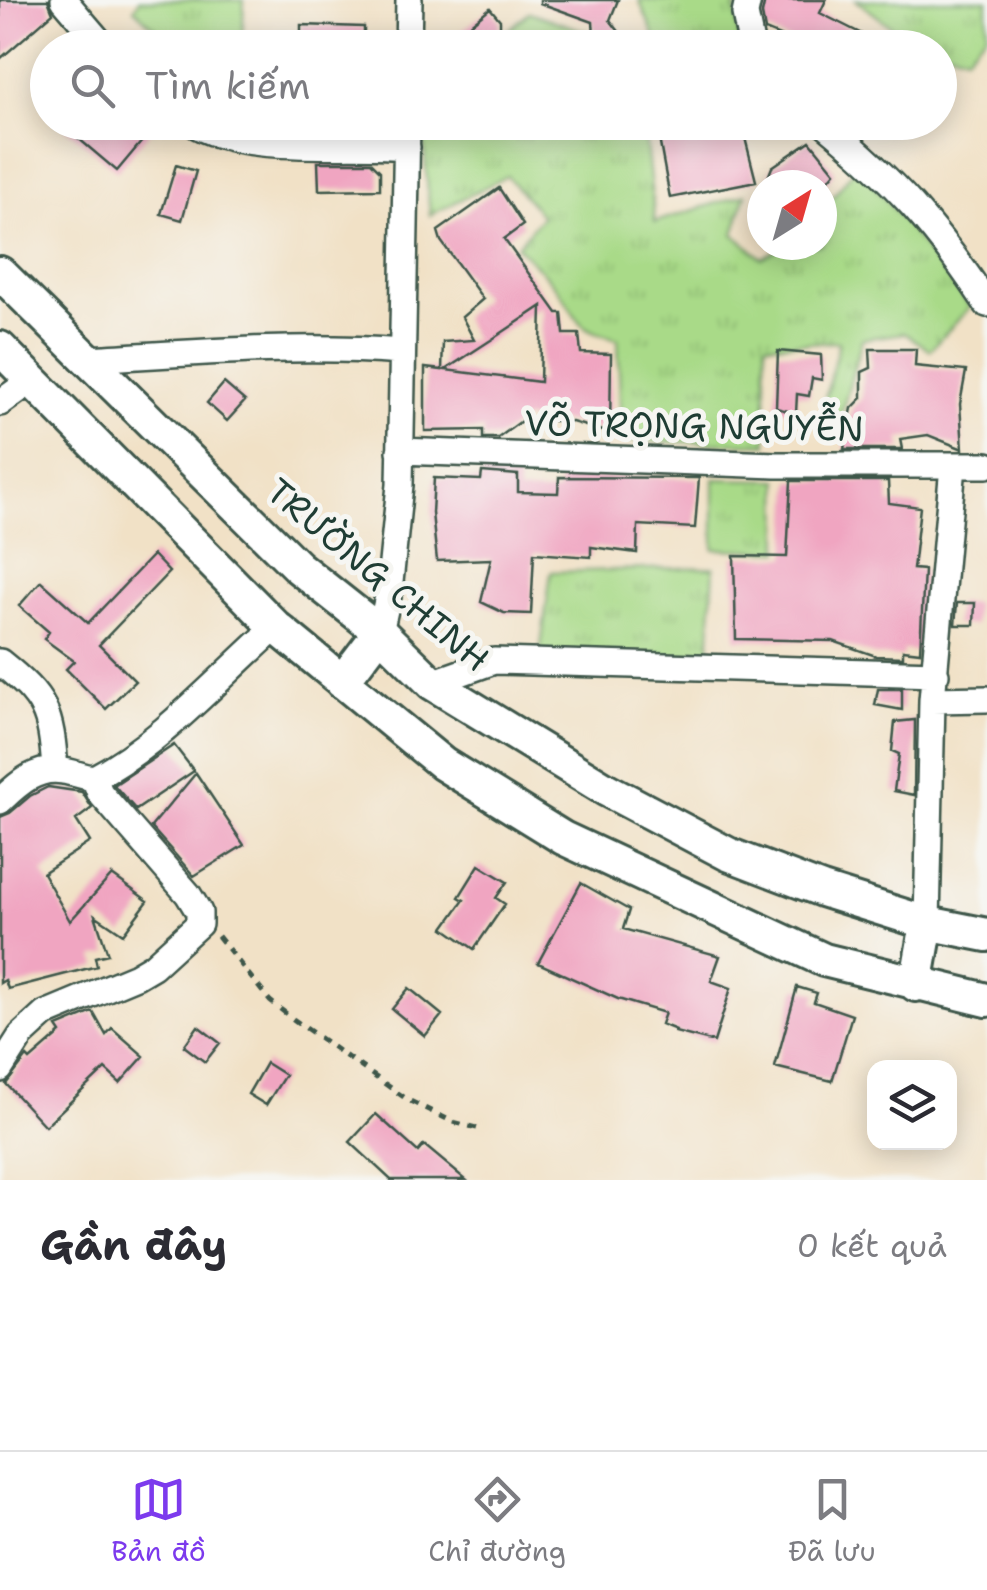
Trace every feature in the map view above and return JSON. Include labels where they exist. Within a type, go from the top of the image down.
[{"type":"street","points":[[64,0],[89,30]]},
{"type":"street","points":[[408,30],[409,0]]},
{"type":"street","points":[[748,0],[745,14],[748,30]]},
{"type":"street","points":[[238,140],[313,140]]},
{"type":"street","points":[[342,682],[380,632],[395,550],[407,140]]},
{"type":"street","points":[[845,140],[910,199],[950,248],[987,304]]},
{"type":"street","name":"TRƯỜNG CHINH","points":[[0,273],[298,568],[380,632],[432,683],[608,790],[728,854],[822,890],[927,922],[987,934]]},
{"type":"street","points":[[0,348],[276,627],[444,764],[562,838],[824,960],[987,1000]]},
{"type":"street","points":[[87,359],[232,350],[341,348],[401,352]]},
{"type":"street","points":[[0,403],[32,380]]},
{"type":"street","name":"VÕ TRỌNG NGUYỄN","points":[[400,451],[585,460],[987,465]]},
{"type":"street","points":[[916,984],[927,922],[932,700],[953,466]]},
{"type":"street","points":[[0,801],[30,776],[56,770],[94,778],[122,763],[163,731],[276,627]]},
{"type":"street","points":[[432,683],[494,661],[936,674]]},
{"type":"street","points":[[0,662],[40,696],[50,724],[56,770]]},
{"type":"street","points":[[932,700],[987,699]]},
{"type":"street","points":[[0,1069],[21,1036],[45,1014],[136,976],[153,966],[199,924],[199,912],[188,894],[100,793],[94,778]]},
{"type":"path","points":[[199,924],[226,942],[270,1001],[307,1030],[430,1112],[484,1130]]},
{"type":"green space","points":[[139,0],[244,0],[243,30],[157,30],[134,9]]},
{"type":"green space","points":[[639,0],[735,0],[738,30],[652,30]]},
{"type":"green space","points":[[856,0],[987,0],[987,33],[966,56],[957,53],[957,30],[896,30]]},
{"type":"green space","points":[[529,12],[581,30],[509,30]]},
{"type":"green space","points":[[423,140],[646,140],[655,222],[746,194],[734,234],[747,245],[747,260],[837,260],[837,191],[858,164],[970,307],[930,350],[904,333],[862,339],[838,426],[819,423],[839,342],[765,344],[767,444],[621,441],[618,339],[583,326],[555,286],[517,246],[542,216],[507,176],[430,215]]},
{"type":"green space","points":[[714,479],[779,480],[780,551],[714,549]]},
{"type":"green space","points":[[714,567],[709,657],[540,654],[551,572]]},
{"type":"building","points":[[0,0],[48,0],[53,13],[0,59]]},
{"type":"building","points":[[618,0],[610,20],[618,30],[594,30],[593,22],[540,3]]},
{"type":"building","points":[[765,0],[826,0],[820,13],[854,30],[765,30]]},
{"type":"building","points":[[490,8],[500,20],[498,30],[463,30]]},
{"type":"building","points":[[301,25],[364,27],[364,30],[301,30]]},
{"type":"building","points":[[80,140],[143,140],[117,171]]},
{"type":"building","points":[[659,140],[746,140],[753,170],[747,170],[747,183],[670,198]]},
{"type":"building","points":[[810,141],[833,170],[771,170]]},
{"type":"building","points":[[318,162],[371,162],[380,171],[380,189],[319,190]]},
{"type":"building","points":[[176,165],[196,171],[182,220],[161,214]]},
{"type":"building","points":[[499,188],[523,225],[504,239],[557,313],[562,313],[564,334],[579,334],[581,353],[611,354],[610,433],[572,422],[524,419],[498,438],[483,438],[483,430],[425,431],[425,368],[442,370],[443,342],[474,340],[462,317],[483,299],[441,241],[438,231]],"holes":[[[542,306],[540,382],[445,370]]]},
{"type":"building","points":[[870,349],[916,349],[915,366],[966,371],[960,404],[963,449],[928,435],[900,439],[902,449],[844,449],[852,408],[862,398],[862,372],[871,368]]},
{"type":"building","points":[[778,351],[821,355],[822,380],[812,378],[809,396],[797,394],[796,413],[776,408]]},
{"type":"building","points":[[224,383],[245,401],[227,421],[207,403]]},
{"type":"building","points":[[482,472],[518,475],[518,492],[558,493],[559,477],[699,478],[695,528],[638,525],[637,553],[591,547],[591,557],[534,553],[531,614],[504,613],[481,602],[491,559],[437,561],[432,513],[434,478],[481,480]]},
{"type":"building","points":[[791,481],[888,481],[889,503],[920,507],[913,569],[924,570],[920,652],[903,650],[903,657],[876,656],[833,641],[736,639],[734,556],[787,557]]},
{"type":"building","points":[[153,555],[169,572],[99,645],[135,681],[106,709],[66,669],[74,661],[44,639],[49,632],[19,606],[41,581],[88,623]]},
{"type":"building","points":[[957,603],[975,603],[974,625],[955,625]]},
{"type":"building","points":[[878,689],[902,689],[902,710],[875,705]]},
{"type":"building","points":[[915,720],[914,795],[894,791],[899,754],[892,751],[895,722]]},
{"type":"building","points":[[174,745],[194,771],[136,810],[114,785]]},
{"type":"building","points":[[196,773],[244,845],[194,876],[151,827]]},
{"type":"building","points":[[48,787],[82,792],[92,808],[76,820],[90,842],[43,873],[70,921],[112,875],[148,901],[123,934],[95,915],[108,954],[95,957],[97,966],[8,989],[5,980],[0,983],[0,817]]},
{"type":"building","points":[[479,865],[507,882],[496,898],[505,904],[474,949],[444,928],[464,900],[459,897]]},
{"type":"building","points":[[581,883],[629,910],[623,929],[720,956],[711,981],[731,988],[714,1042],[675,1032],[661,1024],[665,1013],[618,999],[538,963]]},
{"type":"building","points":[[797,987],[817,993],[814,1002],[852,1015],[832,1081],[775,1067]]},
{"type":"building","points":[[409,988],[442,1015],[425,1036],[392,1009]]},
{"type":"building","points":[[93,1012],[106,1035],[112,1028],[144,1056],[120,1083],[105,1069],[45,1126],[6,1084],[27,1057],[30,1060],[61,1033],[57,1027]]},
{"type":"building","points":[[198,1026],[220,1043],[205,1062],[184,1046]]},
{"type":"building","points":[[266,1063],[285,1075],[266,1105],[248,1094]]},
{"type":"building","points":[[376,1114],[418,1152],[424,1145],[466,1180],[391,1180],[350,1142]]}]
